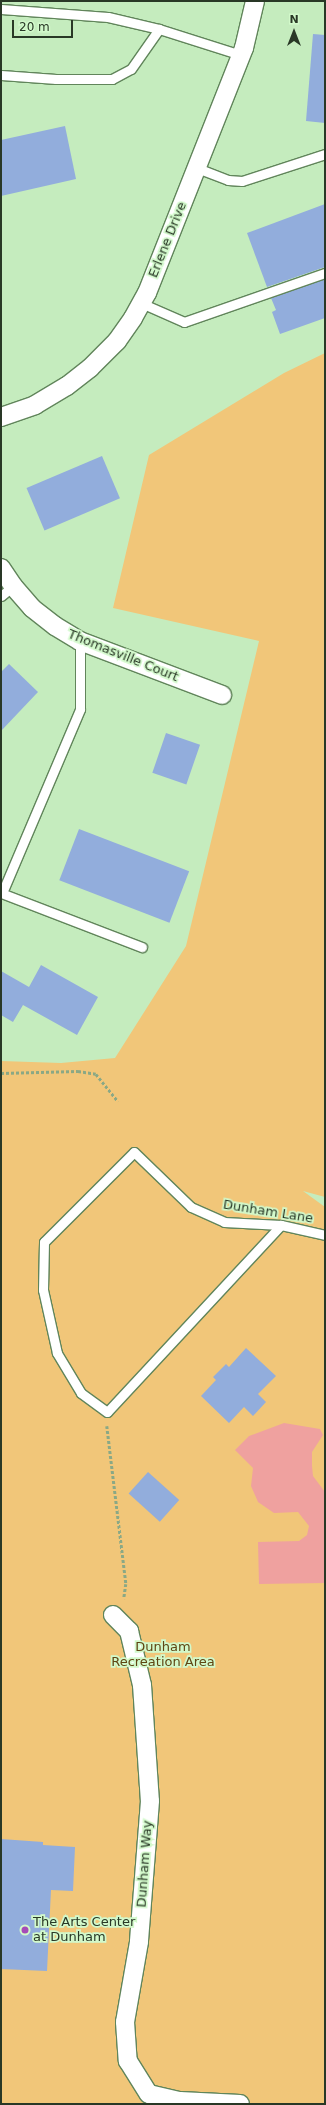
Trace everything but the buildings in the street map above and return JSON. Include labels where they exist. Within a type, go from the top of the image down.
[{"type":"street","name":"Erlene Drive","points":[[1,417],[35,405],[67,386],[90,368],[116,341],[141,303],[197,168],[241,55],[252,21],[255,1]]},
{"type":"street","name":"Thomasville Court","points":[[1,568],[7,591],[80,641],[222,695]]},
{"type":"street","name":"Dunham Way","points":[[113,1614],[129,1631],[142,1685],[150,1801],[139,1942],[125,2022],[128,2061],[149,2094],[166,2101],[240,2104]]},
{"type":"lane","points":[[1,9],[108,17],[159,29],[241,55]]},
{"type":"lane","points":[[1,75],[56,79],[112,79],[132,69],[159,29]]},
{"type":"lane","points":[[197,168],[228,180],[242,181],[325,154]]},
{"type":"lane","points":[[141,303],[184,322],[325,273]]},
{"type":"lane","points":[[80,641],[80,708],[1,893],[142,947]]},
{"type":"lane","name":"Dunham Lane","points":[[107,1412],[82,1393],[57,1353],[43,1290],[44,1242],[134,1152],[191,1207],[224,1222],[281,1225],[325,1235]]},
{"type":"lane","points":[[107,1412],[281,1225]]},
{"type":"path","points":[[1,1073],[78,1071],[96,1074],[118,1101]]},
{"type":"path","points":[[107,1412],[126,1584],[124,1599],[113,1614]]},
{"type":"green space","name":"Dunham Recreation Area","points":[[325,353],[325,1197],[303,1191],[325,1207],[325,2104],[1,2104],[1,1061],[61,1063],[115,1058],[186,946],[259,641],[113,608],[149,455],[284,373]]},
{"type":"shaded area","points":[[284,1423],[320,1429],[323,1435],[312,1452],[312,1466],[313,1476],[325,1492],[325,1583],[259,1584],[258,1542],[299,1541],[307,1535],[309,1526],[298,1512],[274,1513],[258,1502],[251,1486],[253,1468],[235,1450],[249,1436]]},
{"type":"place","name":"The Arts Center at Dunham","points":[[25,1930]]}]
